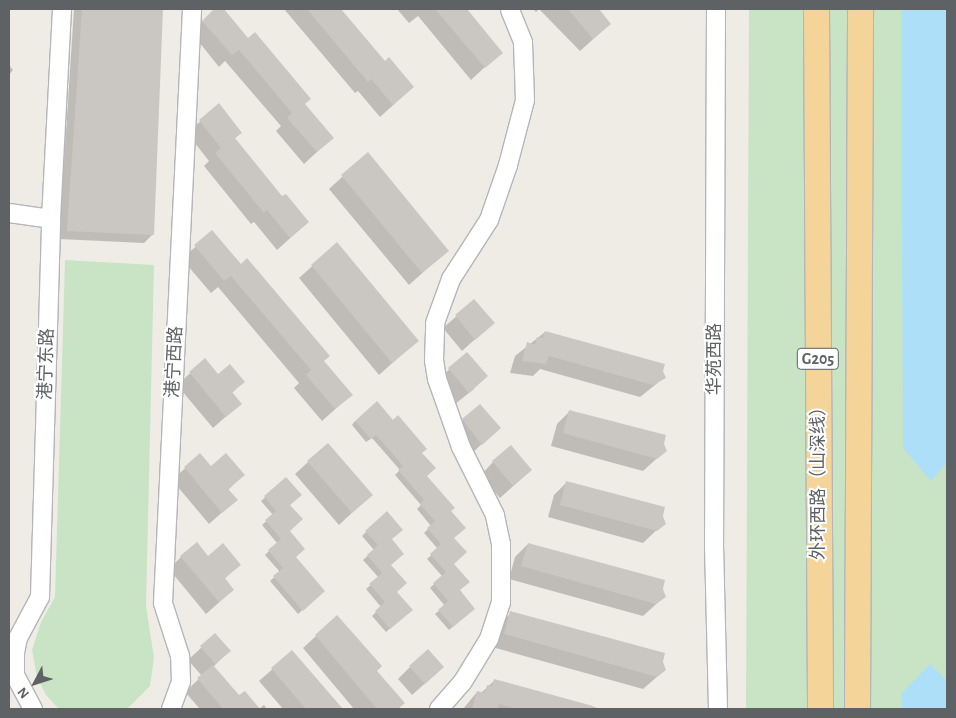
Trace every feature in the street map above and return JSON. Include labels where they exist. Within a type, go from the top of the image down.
[{"type":"highway","name":"外环西路（山深线）","points":[[816,9],[820,709]]},
{"type":"highway","name":"G205","points":[[858,709],[860,9]]},
{"type":"street","name":"港宁东路","points":[[33,709],[15,675],[12,652],[40,597],[51,219],[62,9]]},
{"type":"street","name":"港宁西路","points":[[177,706],[180,656],[163,603],[192,9]]},
{"type":"street","points":[[438,709],[462,683],[490,639],[501,603],[501,544],[495,515],[461,447],[437,379],[434,332],[451,279],[490,220],[508,165],[525,100],[523,42],[510,9]]},
{"type":"street","name":"华苑西路","points":[[716,9],[714,545],[718,709]]},
{"type":"street","points":[[9,213],[51,219]]},
{"type":"green space","points":[[749,9],[947,9],[947,709],[746,709]]},
{"type":"green space","points":[[65,260],[154,265],[146,606],[154,658],[150,686],[127,709],[58,708],[46,695],[37,677],[32,650],[41,622],[55,597]]},
{"type":"water","points":[[901,9],[947,9],[947,462],[931,481],[903,448]]},
{"type":"water","points":[[930,664],[947,681],[947,709],[902,709],[901,694]]},
{"type":"building","points":[[82,9],[163,9],[154,235],[67,231]]},
{"type":"building","points":[[214,9],[224,9],[248,38],[255,32],[311,99],[305,104],[334,138],[317,152],[287,118],[292,113],[239,50],[232,55],[202,21]]},
{"type":"building","points":[[307,9],[341,9],[385,61],[389,57],[414,87],[393,105],[371,79],[368,82]]},
{"type":"building","points":[[435,9],[467,9],[503,53],[485,68]]},
{"type":"building","points":[[568,9],[599,9],[611,24],[593,39]]},
{"type":"building","points":[[219,103],[242,133],[235,138],[282,196],[286,194],[309,222],[290,238],[267,210],[264,213],[215,153],[221,148],[199,120]]},
{"type":"building","points":[[368,152],[449,251],[422,273],[341,175]]},
{"type":"building","points":[[212,230],[241,264],[247,258],[330,356],[324,361],[353,395],[335,409],[306,375],[311,370],[231,276],[224,281],[194,245]]},
{"type":"building","points":[[337,242],[419,341],[392,363],[311,265]]},
{"type":"building","points":[[474,299],[495,323],[475,340],[455,315]]},
{"type":"building","points":[[545,331],[665,364],[663,371],[666,378],[653,385],[549,356],[546,364],[522,361],[527,342],[535,345],[537,337],[543,338]]},
{"type":"building","points":[[467,352],[488,376],[469,393],[448,368]]},
{"type":"building","points":[[205,358],[218,374],[230,364],[245,382],[232,392],[242,404],[226,417],[189,372]]},
{"type":"building","points":[[377,401],[393,420],[398,415],[427,449],[422,453],[436,468],[427,476],[455,508],[451,511],[466,528],[454,538],[467,552],[454,564],[470,582],[460,590],[475,609],[453,627],[438,610],[448,601],[433,583],[446,572],[430,554],[441,544],[427,528],[435,521],[420,504],[424,500],[398,470],[403,466],[376,435],[371,439],[355,421]]},
{"type":"building","points":[[480,404],[501,428],[482,445],[462,419]]},
{"type":"building","points":[[569,410],[666,435],[664,444],[667,451],[657,459],[563,433]]},
{"type":"building","points":[[328,443],[373,495],[352,513],[307,461]]},
{"type":"building","points":[[511,445],[532,470],[513,486],[492,461]]},
{"type":"building","points":[[200,453],[211,466],[226,453],[245,475],[228,489],[238,500],[222,513],[184,467]]},
{"type":"building","points":[[286,477],[302,495],[290,505],[303,519],[290,531],[305,549],[296,557],[325,591],[303,611],[273,576],[283,568],[268,550],[281,539],[265,520],[276,511],[264,496]]},
{"type":"building","points":[[566,481],[665,507],[663,516],[666,524],[657,531],[560,505]]},
{"type":"building","points":[[387,511],[403,530],[392,539],[404,554],[391,565],[407,583],[397,592],[413,610],[390,629],[375,611],[385,602],[369,584],[382,573],[367,555],[378,545],[365,531]]},
{"type":"building","points":[[197,542],[208,556],[223,543],[241,565],[225,578],[234,590],[219,602],[180,556]]},
{"type":"building","points":[[528,543],[665,580],[663,589],[666,597],[656,604],[521,566]]},
{"type":"building","points":[[510,611],[665,653],[663,662],[666,670],[657,677],[504,634]]},
{"type":"building","points":[[337,615],[382,666],[377,671],[405,703],[398,709],[377,709],[315,635]]},
{"type":"building","points":[[215,633],[231,651],[215,664],[200,646]]},
{"type":"building","points":[[428,649],[444,667],[425,684],[409,666]]},
{"type":"building","points":[[292,650],[343,709],[306,709],[271,668]]},
{"type":"building","points":[[213,665],[239,695],[245,691],[260,709],[223,709],[197,678]]},
{"type":"building","points":[[494,679],[593,706],[593,709],[517,709],[499,704],[498,709],[472,709],[477,691],[485,693],[487,685],[492,686]]}]
